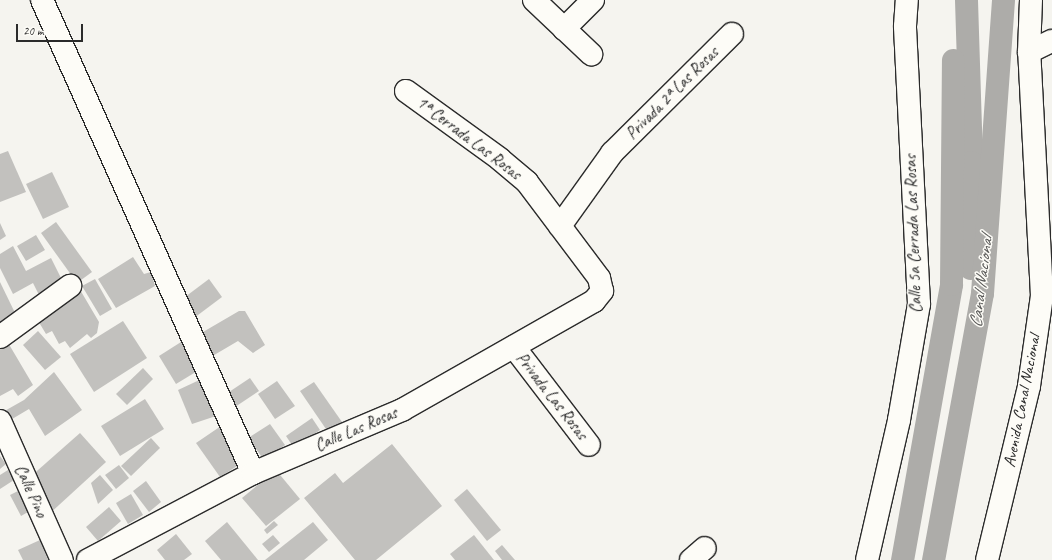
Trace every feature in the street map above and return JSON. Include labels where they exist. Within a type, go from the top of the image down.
[{"type":"street","points":[[42,0],[253,473]]},
{"type":"street","points":[[534,0],[591,54]]},
{"type":"street","points":[[564,29],[593,0]]},
{"type":"street","name":"Calle 5a Cerrada Las Rosas","points":[[867,560],[899,420],[919,304],[905,26],[907,0]]},
{"type":"street","name":"Avenida Canal Nacional","points":[[987,560],[1028,386],[1042,296],[1029,52],[1031,0]]},
{"type":"street","name":"Privada 2ª Las Rosas","points":[[560,226],[612,152],[732,34]]},
{"type":"street","points":[[1029,52],[1052,41]]},
{"type":"street","name":"1ª Cerrada Las Rosas","points":[[406,90],[500,159],[527,182],[599,278]]},
{"type":"street","points":[[1038,202],[1052,219]]},
{"type":"street","name":"Calle Las Rosas","points":[[88,560],[253,473],[402,410],[594,301],[602,291],[599,278]]},
{"type":"street","points":[[0,337],[70,286]]},
{"type":"street","name":"Privada Las Rosas","points":[[514,347],[589,445]]},
{"type":"street","name":"Calle Pino","points":[[0,422],[62,560]]},
{"type":"building","points":[[8,151],[26,192],[0,202],[0,154]]},
{"type":"building","points":[[52,172],[69,207],[43,219],[26,184]]},
{"type":"building","points":[[56,222],[92,272],[77,283],[41,233]]},
{"type":"building","points":[[0,223],[6,236],[0,240]]},
{"type":"building","points":[[36,235],[45,250],[26,261],[17,246]]},
{"type":"building","points":[[13,246],[26,271],[51,258],[65,286],[41,299],[33,283],[13,294],[0,268],[0,254]]},
{"type":"building","points":[[133,257],[144,274],[151,272],[155,286],[116,308],[98,279]]},
{"type":"building","points":[[95,279],[112,309],[100,316],[82,286]]},
{"type":"building","points":[[209,279],[222,297],[194,318],[181,300]]},
{"type":"building","points":[[0,282],[17,317],[0,324]]},
{"type":"building","points":[[79,288],[99,322],[97,333],[91,338],[87,334],[70,348],[65,341],[59,344],[52,331],[46,334],[37,319]]},
{"type":"building","points":[[239,311],[245,311],[265,345],[253,353],[238,341],[204,361],[199,324],[203,332]]},
{"type":"building","points":[[123,321],[147,358],[94,392],[70,354]]},
{"type":"building","points":[[38,331],[61,357],[45,370],[23,345]]},
{"type":"building","points":[[7,341],[33,385],[18,396],[13,389],[0,396],[0,346]]},
{"type":"building","points":[[181,342],[199,370],[176,384],[159,356]]},
{"type":"building","points":[[143,368],[153,379],[127,405],[116,394]]},
{"type":"building","points":[[54,372],[82,410],[45,436],[29,409],[7,422],[1,413],[24,400]]},
{"type":"building","points":[[208,376],[225,413],[192,424],[178,390]]},
{"type":"building","points":[[250,378],[259,391],[235,407],[226,394]]},
{"type":"building","points":[[277,381],[295,406],[275,419],[258,394]]},
{"type":"building","points":[[314,382],[342,422],[328,432],[300,391]]},
{"type":"building","points":[[145,399],[164,429],[120,456],[101,426]]},
{"type":"building","points":[[312,418],[320,430],[294,448],[286,436]]},
{"type":"building","points":[[270,424],[285,445],[264,460],[248,438]]},
{"type":"building","points":[[221,426],[245,461],[220,477],[196,443]]},
{"type":"building","points":[[80,433],[106,462],[47,516],[29,478]]},
{"type":"building","points":[[151,438],[160,448],[131,476],[121,466]]},
{"type":"building","points":[[392,444],[442,506],[376,560],[355,560],[304,498],[335,473],[343,483]]},
{"type":"building","points":[[0,456],[6,464],[0,469]]},
{"type":"building","points":[[119,465],[129,478],[116,489],[105,475]]},
{"type":"building","points":[[8,470],[14,480],[0,489],[0,475]]},
{"type":"building","points":[[276,470],[300,499],[266,526],[242,498]]},
{"type":"building","points":[[100,475],[113,490],[98,504],[91,483]]},
{"type":"building","points":[[146,481],[161,502],[149,512],[133,491]]},
{"type":"building","points":[[467,489],[501,530],[487,541],[454,500]]},
{"type":"building","points":[[18,491],[28,512],[21,516],[10,495]]},
{"type":"building","points":[[131,494],[143,515],[128,524],[116,503]]},
{"type":"building","points":[[109,507],[121,521],[98,541],[86,527]]},
{"type":"building","points":[[274,521],[278,525],[267,534],[264,530]]},
{"type":"building","points":[[227,522],[258,560],[221,560],[205,541]]},
{"type":"building","points":[[313,522],[328,540],[304,560],[265,560]]},
{"type":"building","points":[[176,534],[192,554],[184,560],[165,560],[157,550]]},
{"type":"building","points":[[273,535],[280,543],[269,552],[262,544]]},
{"type":"building","points":[[474,535],[494,560],[455,560],[450,554]]},
{"type":"building","points":[[40,540],[48,560],[23,560],[18,550]]},
{"type":"building","points":[[502,545],[515,560],[502,560],[495,551]]},
{"type":"waterway","name":"Canal Nacional","points":[[966,0],[971,162],[970,268]]},
{"type":"waterway","name":"Canal Nacional","points":[[933,560],[982,293],[1003,0]]},
{"type":"waterway","name":"Canal Nacional","points":[[902,560],[951,284],[953,60]]}]
